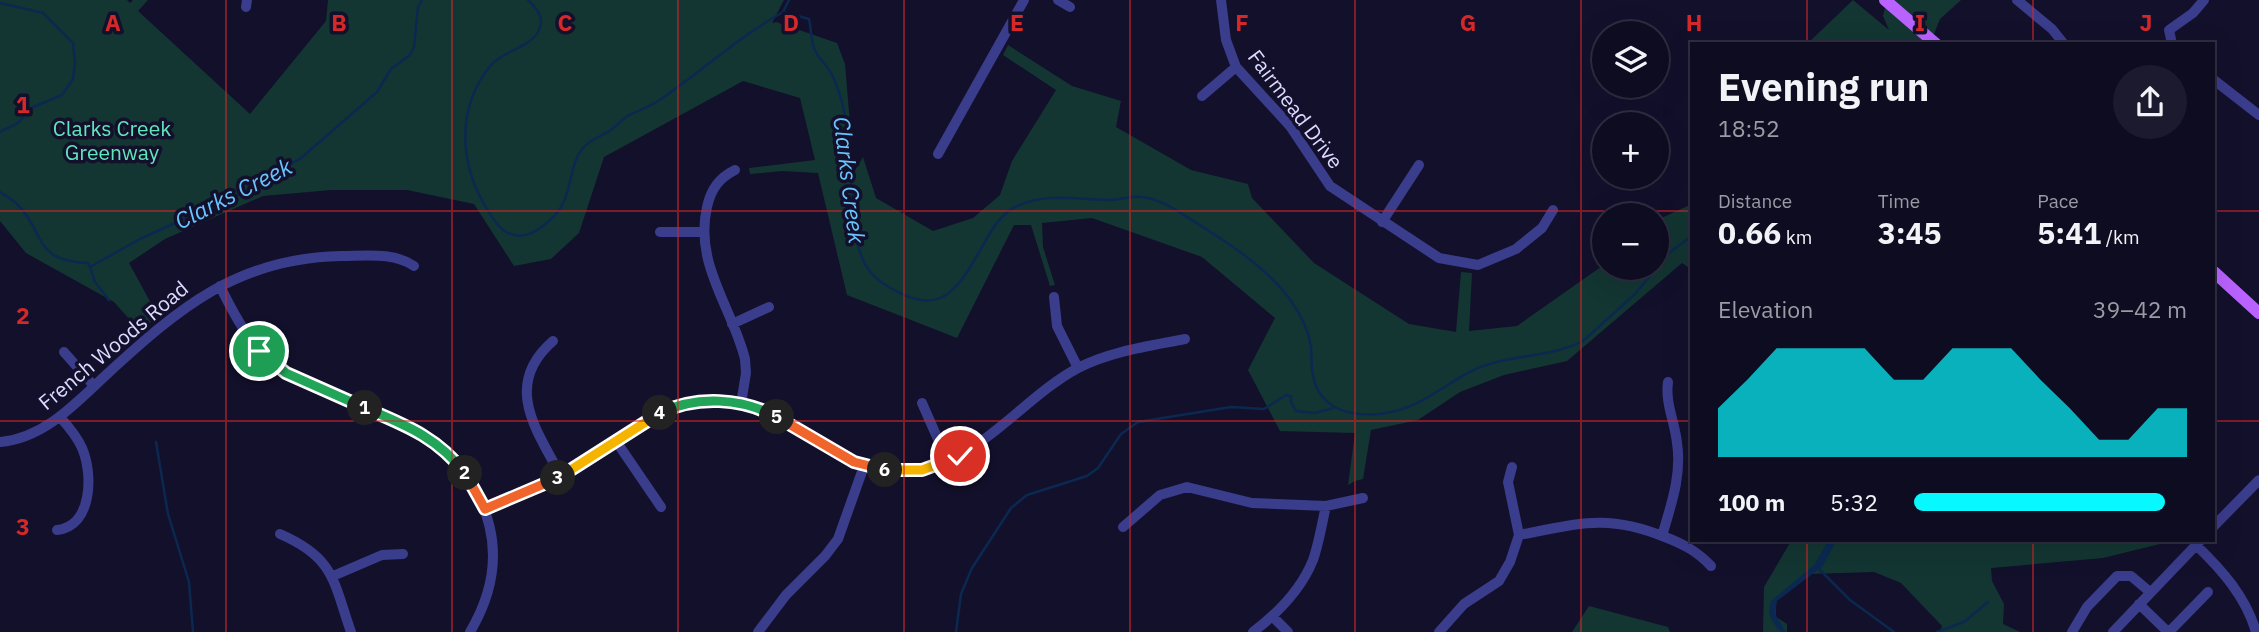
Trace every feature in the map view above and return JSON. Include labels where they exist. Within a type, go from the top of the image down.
[{"type":"main road","points":[[1886,1],[1934,42]]},
{"type":"main road","points":[[2215,273],[2259,313]]},
{"type":"street","points":[[938,154],[1024,0]]},
{"type":"street","points":[[1058,0],[1070,7]]},
{"type":"street","name":"Fairmead Drive","points":[[1221,0],[1226,40],[1236,67],[1290,126],[1330,186],[1439,258],[1478,265],[1516,249],[1542,228],[1553,209]]},
{"type":"street","points":[[2017,0],[2052,29],[2062,42]]},
{"type":"street","points":[[2172,42],[2169,30],[2193,13],[2204,0]]},
{"type":"street","points":[[1202,96],[1236,67]]},
{"type":"street","points":[[2215,81],[2259,115]]},
{"type":"street","points":[[1382,222],[1419,165]]},
{"type":"street","points":[[735,170],[720,180],[711,193],[704,232],[711,276],[745,359],[746,373],[741,404]]},
{"type":"street","points":[[660,232],[704,232]]},
{"type":"street","name":"French Woods Road","points":[[0,442],[28,436],[60,417],[160,326],[219,286],[267,267],[324,256],[395,257],[414,266]]},
{"type":"street","points":[[219,286],[244,332],[265,357],[293,377],[427,436],[457,463],[473,485],[485,509],[493,542],[492,567],[483,607],[470,632]]},
{"type":"street","points":[[1054,297],[1057,326],[1078,368]]},
{"type":"street","points":[[732,324],[769,307]]},
{"type":"street","points":[[485,509],[561,477],[649,419],[682,405],[716,401],[741,404],[770,413],[837,454],[864,466],[912,471],[948,462],[974,446],[1078,368],[1107,356],[1185,339]]},
{"type":"street","points":[[553,341],[536,362],[526,399],[532,421],[561,477]]},
{"type":"street","points":[[64,352],[94,386]]},
{"type":"street","points":[[1662,536],[1674,495],[1678,460],[1677,442],[1667,402],[1668,382]]},
{"type":"street","points":[[922,403],[948,462]]},
{"type":"street","points":[[57,530],[70,527],[81,514],[90,480],[82,447],[60,417]]},
{"type":"street","points":[[616,441],[661,507]]},
{"type":"street","points":[[758,632],[786,594],[825,556],[838,539],[864,466]]},
{"type":"street","points":[[1439,632],[1464,604],[1499,580],[1510,562],[1519,534],[1508,482],[1513,467]]},
{"type":"street","points":[[2215,525],[2259,480]]},
{"type":"street","points":[[1123,527],[1160,495],[1187,487],[1252,503],[1326,506],[1363,498]]},
{"type":"street","points":[[1253,632],[1273,617],[1295,592],[1313,560],[1326,506]]},
{"type":"street","points":[[1519,534],[1604,522],[1638,526],[1693,549],[1711,566]]},
{"type":"street","points":[[281,534],[313,552],[333,576],[351,632]]},
{"type":"street","points":[[2113,632],[2198,543],[2247,607],[2256,632]]},
{"type":"street","points":[[333,576],[382,555],[403,555]]},
{"type":"street","points":[[2072,632],[2087,607],[2117,576],[2131,576],[2150,592]]},
{"type":"street","points":[[2139,604],[2168,632],[2208,592]]},
{"type":"street","points":[[1273,617],[1288,632]]},
{"type":"green space","name":"Clarks Creek Greenway","points":[[0,0],[127,0],[130,3],[133,0],[148,0],[138,11],[250,114],[326,21],[328,0],[784,0],[772,23],[776,22],[837,43],[845,64],[854,172],[863,157],[876,198],[933,231],[973,218],[1000,195],[1012,161],[1056,90],[1003,55],[1008,45],[1072,86],[1121,101],[1116,127],[1191,170],[1248,184],[1252,198],[1314,263],[1409,324],[1456,332],[1461,272],[1472,273],[1469,331],[1517,326],[1592,273],[1592,280],[1662,280],[1567,361],[1504,375],[1460,392],[1418,420],[1371,430],[1363,479],[1348,485],[1355,433],[1280,431],[1248,370],[1275,318],[1202,257],[1092,218],[1042,223],[1043,247],[1055,285],[1050,286],[1031,225],[1014,225],[957,338],[847,295],[818,173],[782,171],[750,174],[749,168],[815,160],[800,98],[743,81],[604,157],[579,233],[551,259],[514,266],[474,204],[407,190],[331,190],[263,196],[165,239],[129,263],[158,316],[140,331],[114,302],[26,253],[0,221]]},
{"type":"green space","points":[[1853,0],[1889,30],[1883,16],[1887,0],[1961,0],[1940,19],[1931,42],[1809,42]]},
{"type":"green space","name":"Clarks Creek Greenway","points":[[1690,205],[1690,269],[1682,263],[1669,274],[1669,215]]},
{"type":"green space","points":[[1790,542],[2160,544],[2103,558],[1991,568],[1992,581],[2004,604],[2003,624],[2020,632],[1940,632],[1942,626],[1901,583],[1874,572],[1809,574],[1776,599],[1776,617],[1787,624],[1787,632],[1763,632],[1764,587]]},
{"type":"green space","points":[[1589,606],[1668,627],[1670,632],[1572,632]]},
{"type":"water","points":[[1827,542],[1835,542],[1823,566],[1777,601],[1775,614],[1786,632],[1781,632],[1771,618],[1771,601],[1814,565]]},
{"type":"waterway","name":"Clarks Creek","points":[[90,267],[140,239],[250,189],[301,158],[377,92],[391,69],[410,55],[414,47],[418,7],[422,0]]},
{"type":"waterway","name":"Clarks Creek","points":[[528,0],[541,18],[538,32],[529,42],[491,65],[472,98],[465,133],[466,151],[476,187],[492,218],[509,234],[522,236],[533,232],[558,212],[567,194],[577,157],[588,143],[608,132],[629,115],[658,101],[751,32],[783,12],[809,19],[816,52],[837,86],[848,132],[856,240],[869,271],[881,282],[921,300],[948,294],[959,284],[1001,218],[1012,208],[1029,202],[1051,198],[1152,199],[1180,212],[1230,245],[1276,282],[1296,309],[1307,330],[1313,376],[1318,390],[1325,400],[1347,412],[1373,414],[1399,410],[1489,364],[1557,350],[1583,341],[1635,294],[1670,252],[1690,237]]},
{"type":"waterway","points":[[783,12],[789,0]]},
{"type":"waterway","name":"Clarks Creek","points":[[0,3],[43,13],[73,43],[75,63],[73,79],[62,95],[31,108],[18,123],[0,132]]},
{"type":"waterway","name":"Clarks Creek","points":[[0,192],[18,205],[49,251],[70,261],[88,263],[90,267]]},
{"type":"waterway","points":[[90,267],[95,282],[109,300]]},
{"type":"waterway","points":[[956,632],[961,594],[972,568],[1011,508],[1027,495],[1087,476],[1098,468],[1121,434],[1138,422],[1231,407],[1264,409],[1286,395],[1291,396],[1296,411],[1315,413],[1333,408]]},
{"type":"waterway","points":[[156,442],[168,514],[189,582],[193,632]]},
{"type":"waterway","points":[[1819,569],[1850,600],[1894,632]]},
{"type":"waterway","points":[[1937,632],[1964,622],[1988,602]]},
{"type":"route","points":[[259,351],[293,377],[427,436],[457,463],[473,485],[485,509],[561,477],[649,419],[682,405],[698,402],[726,401],[770,413],[837,454],[877,470],[922,470],[960,456]]}]
